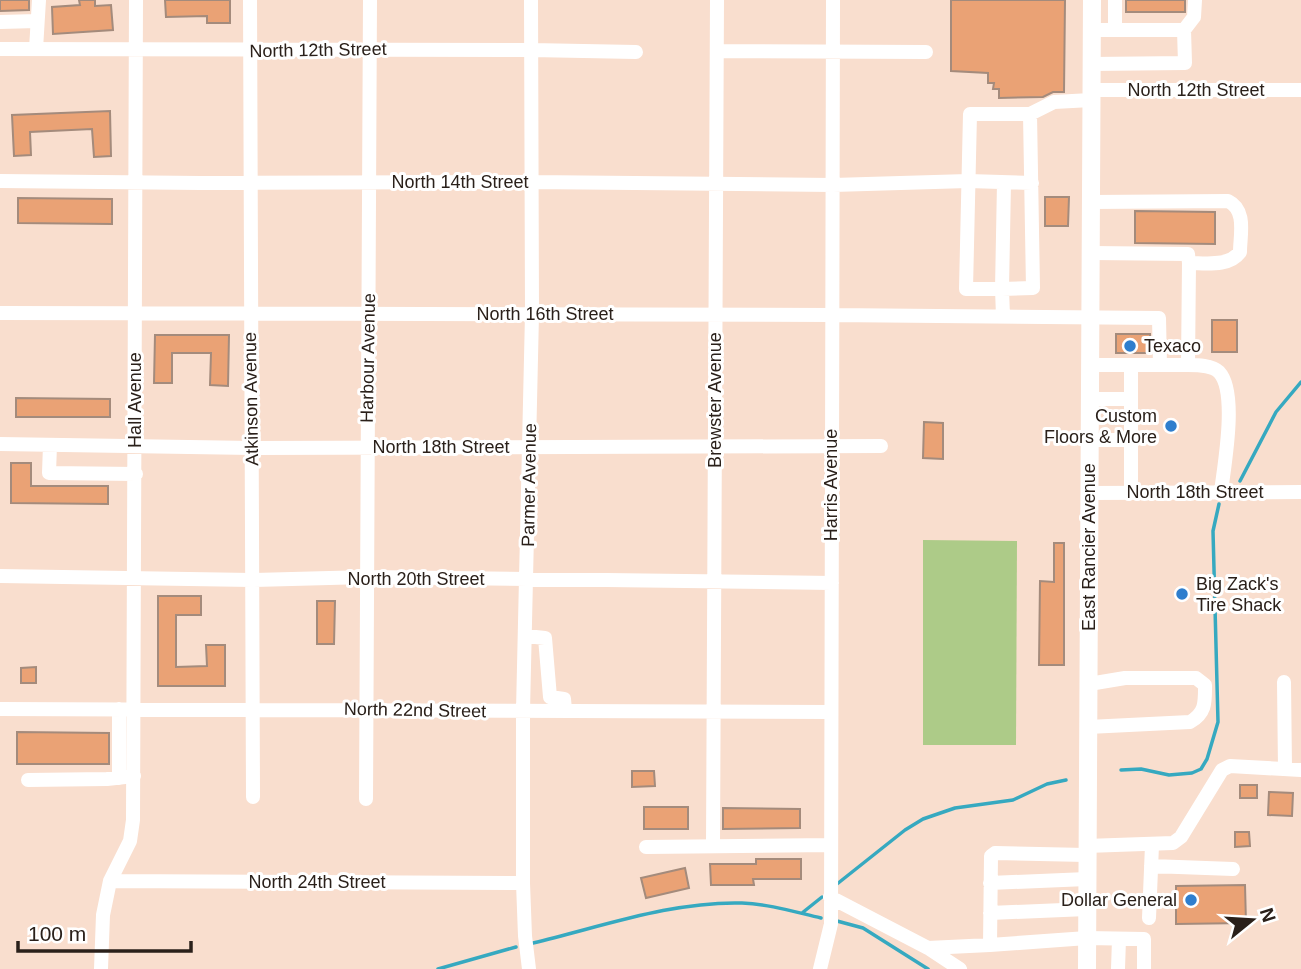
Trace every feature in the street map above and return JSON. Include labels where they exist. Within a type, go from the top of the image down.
[{"type":"main road","name":"East Rancier Avenue","points":[[1087,969],[1092,0]]},
{"type":"street","points":[[36,49],[38,0]]},
{"type":"street","name":"Hall Avenue","points":[[100,969],[103,915],[110,881],[130,841],[133,799],[126,777],[134,709],[136,0]]},
{"type":"street","name":"Atkinson Avenue","points":[[250,0],[253,797]]},
{"type":"street","name":"Harbour Avenue","points":[[366,799],[370,0]]},
{"type":"street","name":"Parmer Avenue","points":[[529,969],[523,883],[523,711],[532,314],[531,0]]},
{"type":"street","name":"Brewster Avenue","points":[[713,846],[718,0]]},
{"type":"street","name":"Harris Avenue","points":[[820,969],[831,925],[833,0]]},
{"type":"street","points":[[1115,0],[1115,30]]},
{"type":"street","points":[[1092,64],[1185,63],[1184,30],[1194,18],[1195,0]]},
{"type":"street","points":[[0,22],[37,22]]},
{"type":"street","points":[[1092,30],[1184,30]]},
{"type":"street","name":"North 12th Street","points":[[0,49],[636,52]]},
{"type":"street","points":[[717,51],[926,52]]},
{"type":"street","name":"North 12th Street","points":[[1031,114],[1054,102],[1091,95],[1301,90]]},
{"type":"street","points":[[970,114],[1031,114],[1033,288],[966,289],[970,114]]},
{"type":"street","name":"North 14th Street","points":[[0,181],[833,185],[968,181],[1032,183]]},
{"type":"street","points":[[1003,317],[1004,183]]},
{"type":"street","points":[[1091,202],[1228,201],[1234,204],[1241,214],[1240,252],[1237,257],[1226,262],[1189,263]]},
{"type":"street","points":[[1091,253],[1188,254],[1188,365]]},
{"type":"street","name":"North 16th Street","points":[[0,313],[1159,318],[1160,365]]},
{"type":"street","points":[[1090,365],[1188,365],[1206,366],[1219,372],[1226,387],[1229,411],[1221,492]]},
{"type":"street","points":[[1130,493],[1131,365]]},
{"type":"street","points":[[1090,399],[1131,400]]},
{"type":"street","points":[[1089,440],[1131,440]]},
{"type":"street","name":"North 18th Street","points":[[0,444],[252,448],[881,446]]},
{"type":"street","points":[[50,445],[50,473],[136,474]]},
{"type":"street","name":"North 18th Street","points":[[1089,493],[1301,492]]},
{"type":"street","name":"North 20th Street","points":[[0,576],[832,583]]},
{"type":"street","points":[[526,636],[545,638],[550,696],[564,699],[565,710]]},
{"type":"street","points":[[1088,727],[1191,722],[1200,716],[1205,705],[1205,685],[1196,678],[1125,678],[1089,684]]},
{"type":"street","points":[[1284,682],[1285,768]]},
{"type":"street","name":"North 22nd Street","points":[[0,709],[831,712]]},
{"type":"street","points":[[28,780],[126,777],[118,709]]},
{"type":"street","points":[[990,945],[991,856],[995,853],[1086,851],[1173,843],[1181,837],[1222,770],[1230,766],[1301,769]]},
{"type":"street","points":[[646,847],[830,845]]},
{"type":"street","points":[[1149,918],[1152,845]]},
{"type":"street","points":[[1151,866],[1233,869]]},
{"type":"street","points":[[990,883],[1087,879]]},
{"type":"street","name":"North 24th Street","points":[[110,881],[523,883]]},
{"type":"street","points":[[830,897],[928,948],[960,969]]},
{"type":"street","points":[[990,913],[1087,909]]},
{"type":"street","points":[[928,948],[1087,939],[1144,939],[1144,969]]},
{"type":"street","points":[[1118,969],[1119,939]]},
{"type":"green space","points":[[923,540],[1017,541],[1016,745],[923,745]]},
{"type":"building","points":[[0,0],[29,0],[29,10],[0,11]]},
{"type":"building","points":[[79,0],[95,0],[95,6],[111,5],[113,30],[53,34],[52,7],[80,5]]},
{"type":"building","points":[[165,0],[230,0],[230,23],[207,23],[207,16],[166,17]]},
{"type":"building","points":[[951,0],[1065,0],[1064,92],[1053,92],[1043,97],[999,98],[999,89],[993,89],[994,83],[988,83],[988,73],[951,71]]},
{"type":"building","points":[[1126,0],[1185,0],[1185,12],[1126,12]]},
{"type":"building","points":[[110,111],[111,156],[94,157],[92,129],[30,132],[31,155],[14,156],[12,115]]},
{"type":"building","points":[[1045,197],[1069,197],[1068,226],[1045,226]]},
{"type":"building","points":[[18,198],[112,199],[112,224],[18,223]]},
{"type":"building","points":[[1135,211],[1215,212],[1215,244],[1135,243]]},
{"type":"building","points":[[1212,320],[1237,320],[1237,352],[1212,352]]},
{"type":"building","points":[[1116,334],[1150,334],[1150,353],[1116,353]]},
{"type":"building","points":[[155,335],[229,335],[228,386],[210,385],[211,353],[172,353],[172,383],[154,383]]},
{"type":"building","points":[[16,398],[110,399],[110,417],[16,417]]},
{"type":"building","points":[[924,422],[943,423],[943,459],[923,458]]},
{"type":"building","points":[[11,463],[31,463],[31,486],[108,486],[108,504],[11,503]]},
{"type":"building","points":[[1054,543],[1064,543],[1064,665],[1039,665],[1040,581],[1054,582]]},
{"type":"building","points":[[158,596],[201,596],[201,615],[176,615],[176,667],[207,666],[206,645],[225,645],[225,686],[158,686]]},
{"type":"building","points":[[317,601],[335,601],[334,644],[317,644]]},
{"type":"building","points":[[36,667],[36,683],[21,683],[21,668]]},
{"type":"building","points":[[17,732],[109,733],[109,764],[17,764]]},
{"type":"building","points":[[632,771],[654,771],[655,786],[632,787]]},
{"type":"building","points":[[1240,785],[1257,785],[1257,798],[1240,798]]},
{"type":"building","points":[[1269,792],[1293,793],[1292,816],[1268,815]]},
{"type":"building","points":[[644,807],[688,807],[688,829],[644,829]]},
{"type":"building","points":[[723,808],[800,809],[800,828],[723,829]]},
{"type":"building","points":[[1235,832],[1249,832],[1250,846],[1235,847]]},
{"type":"building","points":[[756,859],[801,859],[801,879],[753,879],[754,885],[711,885],[710,864],[756,864]]},
{"type":"building","points":[[685,868],[689,888],[646,898],[641,878]]},
{"type":"building","points":[[1245,885],[1246,923],[1176,924],[1176,886]]},
{"type":"waterway","points":[[1240,481],[1276,412],[1301,382]]},
{"type":"waterway","points":[[1121,770],[1141,769],[1169,775],[1192,773],[1201,769],[1207,759],[1218,722],[1213,531],[1219,504]]},
{"type":"waterway","points":[[837,884],[923,819],[955,808],[1013,800],[1047,784],[1066,780]]},
{"type":"waterway","points":[[802,913],[822,897]]},
{"type":"waterway","points":[[533,943],[637,916],[716,903],[762,905],[821,918]]},
{"type":"waterway","points":[[837,921],[863,928],[928,969]]},
{"type":"waterway","points":[[438,969],[516,947]]},
{"type":"place","name":"Texaco","points":[[1130,346]]},
{"type":"place","name":"Custom Floors & More","points":[[1171,426]]},
{"type":"place","name":"Big Zack's Tire Shack","points":[[1182,594]]},
{"type":"place","name":"Dollar General","points":[[1191,900]]}]
